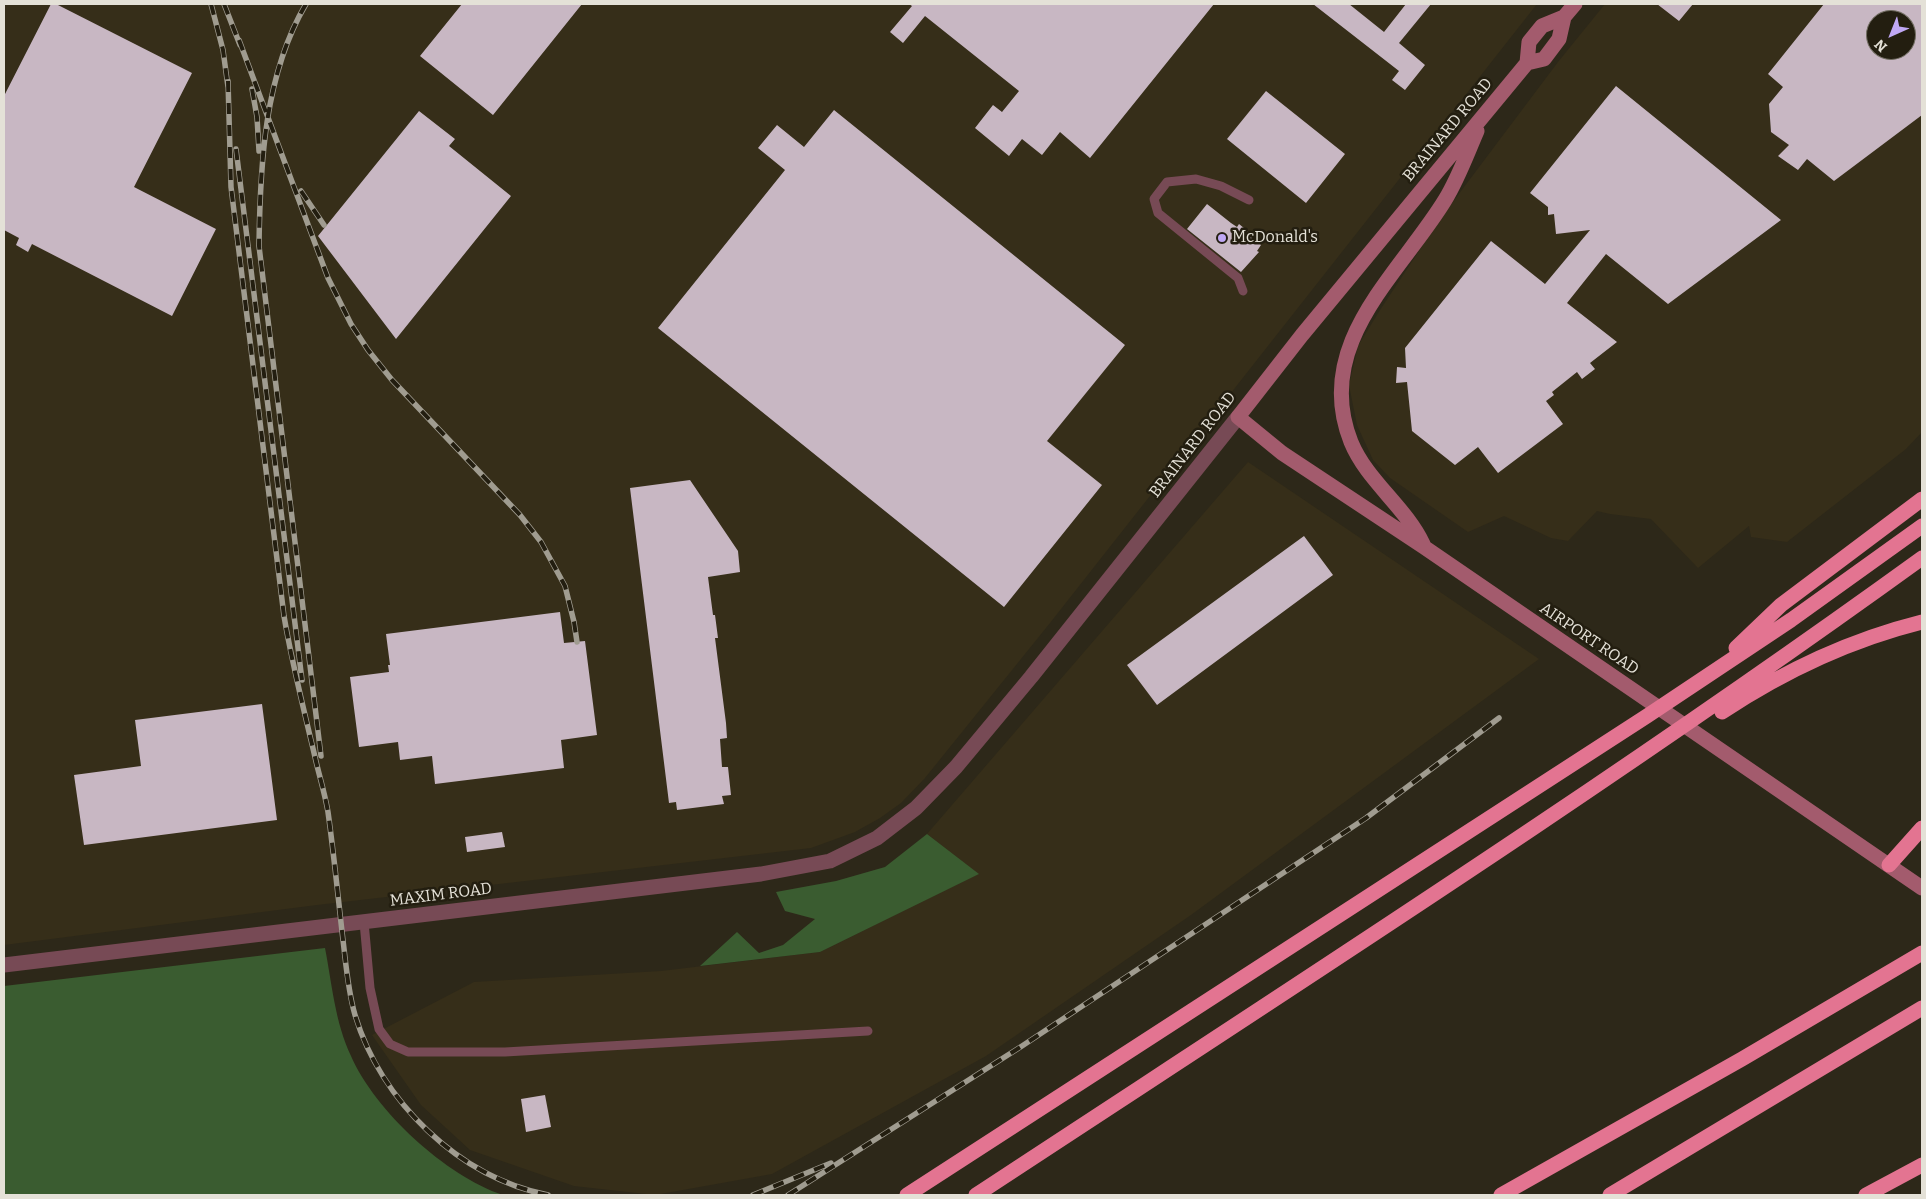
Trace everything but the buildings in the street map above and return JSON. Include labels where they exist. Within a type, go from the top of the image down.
[{"type":"highway","points":[[1705,678],[1781,605],[1922,499]]},
{"type":"highway","points":[[907,1195],[1705,678],[1803,612],[1922,526]]},
{"type":"highway","points":[[976,1195],[1513,841],[1725,698],[1922,558]]},
{"type":"highway","points":[[1513,841],[1575,811],[1724,710],[1775,679],[1834,650],[1869,637],[1922,622]]},
{"type":"highway","points":[[1889,865],[1922,828]]},
{"type":"highway","points":[[1501,1195],[1742,1059],[1922,953]]},
{"type":"highway","points":[[1610,1195],[1922,1008]]},
{"type":"highway","points":[[1875,1036],[1922,1020]]},
{"type":"highway","points":[[1866,1195],[1922,1165]]},
{"type":"main road","name":"BRAINARD ROAD","points":[[1527,63],[1529,42],[1542,26],[1564,17],[1575,4]]},
{"type":"main road","name":"BRAINARD ROAD","points":[[1238,416],[1292,347],[1527,63],[1544,58],[1559,40],[1564,17]]},
{"type":"main road","points":[[1424,547],[1403,512],[1369,474],[1354,450],[1342,411],[1342,373],[1348,348],[1359,322],[1445,199],[1487,111]]},
{"type":"main road","name":"AIRPORT ROAD","points":[[1238,416],[1282,453],[1424,547],[1922,888]]},
{"type":"street","name":"BRAINARD ROAD","points":[[877,838],[916,808],[956,767],[1037,670],[1238,416]]},
{"type":"street","name":"MAXIM ROAD","points":[[4,965],[767,873],[830,861],[877,838]]},
{"type":"lane","points":[[1243,291],[1238,278],[1158,213],[1154,199],[1167,182],[1196,179],[1221,186],[1249,200]]},
{"type":"lane","points":[[364,922],[370,988],[380,1029],[390,1044],[408,1052],[506,1052],[868,1031]]},
{"type":"shaded area","points":[[4,4],[1537,4],[1050,623],[925,778],[901,803],[880,818],[855,832],[811,848],[317,905],[4,945]]},
{"type":"shaded area","points":[[1605,4],[1922,4],[1922,432],[1906,449],[1787,542],[1751,537],[1749,526],[1698,568],[1651,519],[1597,511],[1568,541],[1551,538],[1504,516],[1468,532],[1390,478],[1373,460],[1357,425],[1349,385],[1358,346],[1440,219],[1558,62]]},
{"type":"shaded area","points":[[1248,462],[1539,659],[1191,915],[986,1056],[772,1174],[655,1195],[574,1186],[470,1150],[421,1105],[372,1035],[474,982],[661,971],[820,952],[978,874],[927,834]]},
{"type":"green space","points":[[927,834],[979,874],[820,952],[700,966],[737,932],[759,953],[783,945],[815,919],[785,911],[776,892],[836,881],[885,867]]},
{"type":"green space","points":[[325,948],[341,1030],[362,1077],[377,1098],[415,1139],[436,1157],[481,1186],[503,1195],[4,1195],[4,986]]},
{"type":"railway","points":[[211,4],[223,50],[228,87]]},
{"type":"railway","points":[[224,4],[240,45]]},
{"type":"railway","points":[[306,4],[292,32],[281,61],[273,91],[263,153],[259,246],[321,756]]},
{"type":"railway","points":[[239,40],[328,278],[351,324],[368,350],[392,380],[520,515],[541,542],[565,586],[577,642]]},
{"type":"railway","points":[[228,81],[231,187],[284,616],[294,669],[328,812],[348,978],[355,1015],[367,1047],[383,1077],[404,1105],[428,1130],[454,1153],[484,1171],[515,1186],[548,1195]]},
{"type":"railway","points":[[252,89],[257,117],[259,151]]},
{"type":"railway","points":[[236,149],[302,680]]},
{"type":"railway","points":[[301,191],[324,225]]},
{"type":"railway","points":[[788,1195],[1022,1046],[1366,818],[1499,718]]},
{"type":"railway","points":[[753,1195],[831,1163]]},
{"type":"place","name":"McDonald's","points":[[1222,238]]}]
